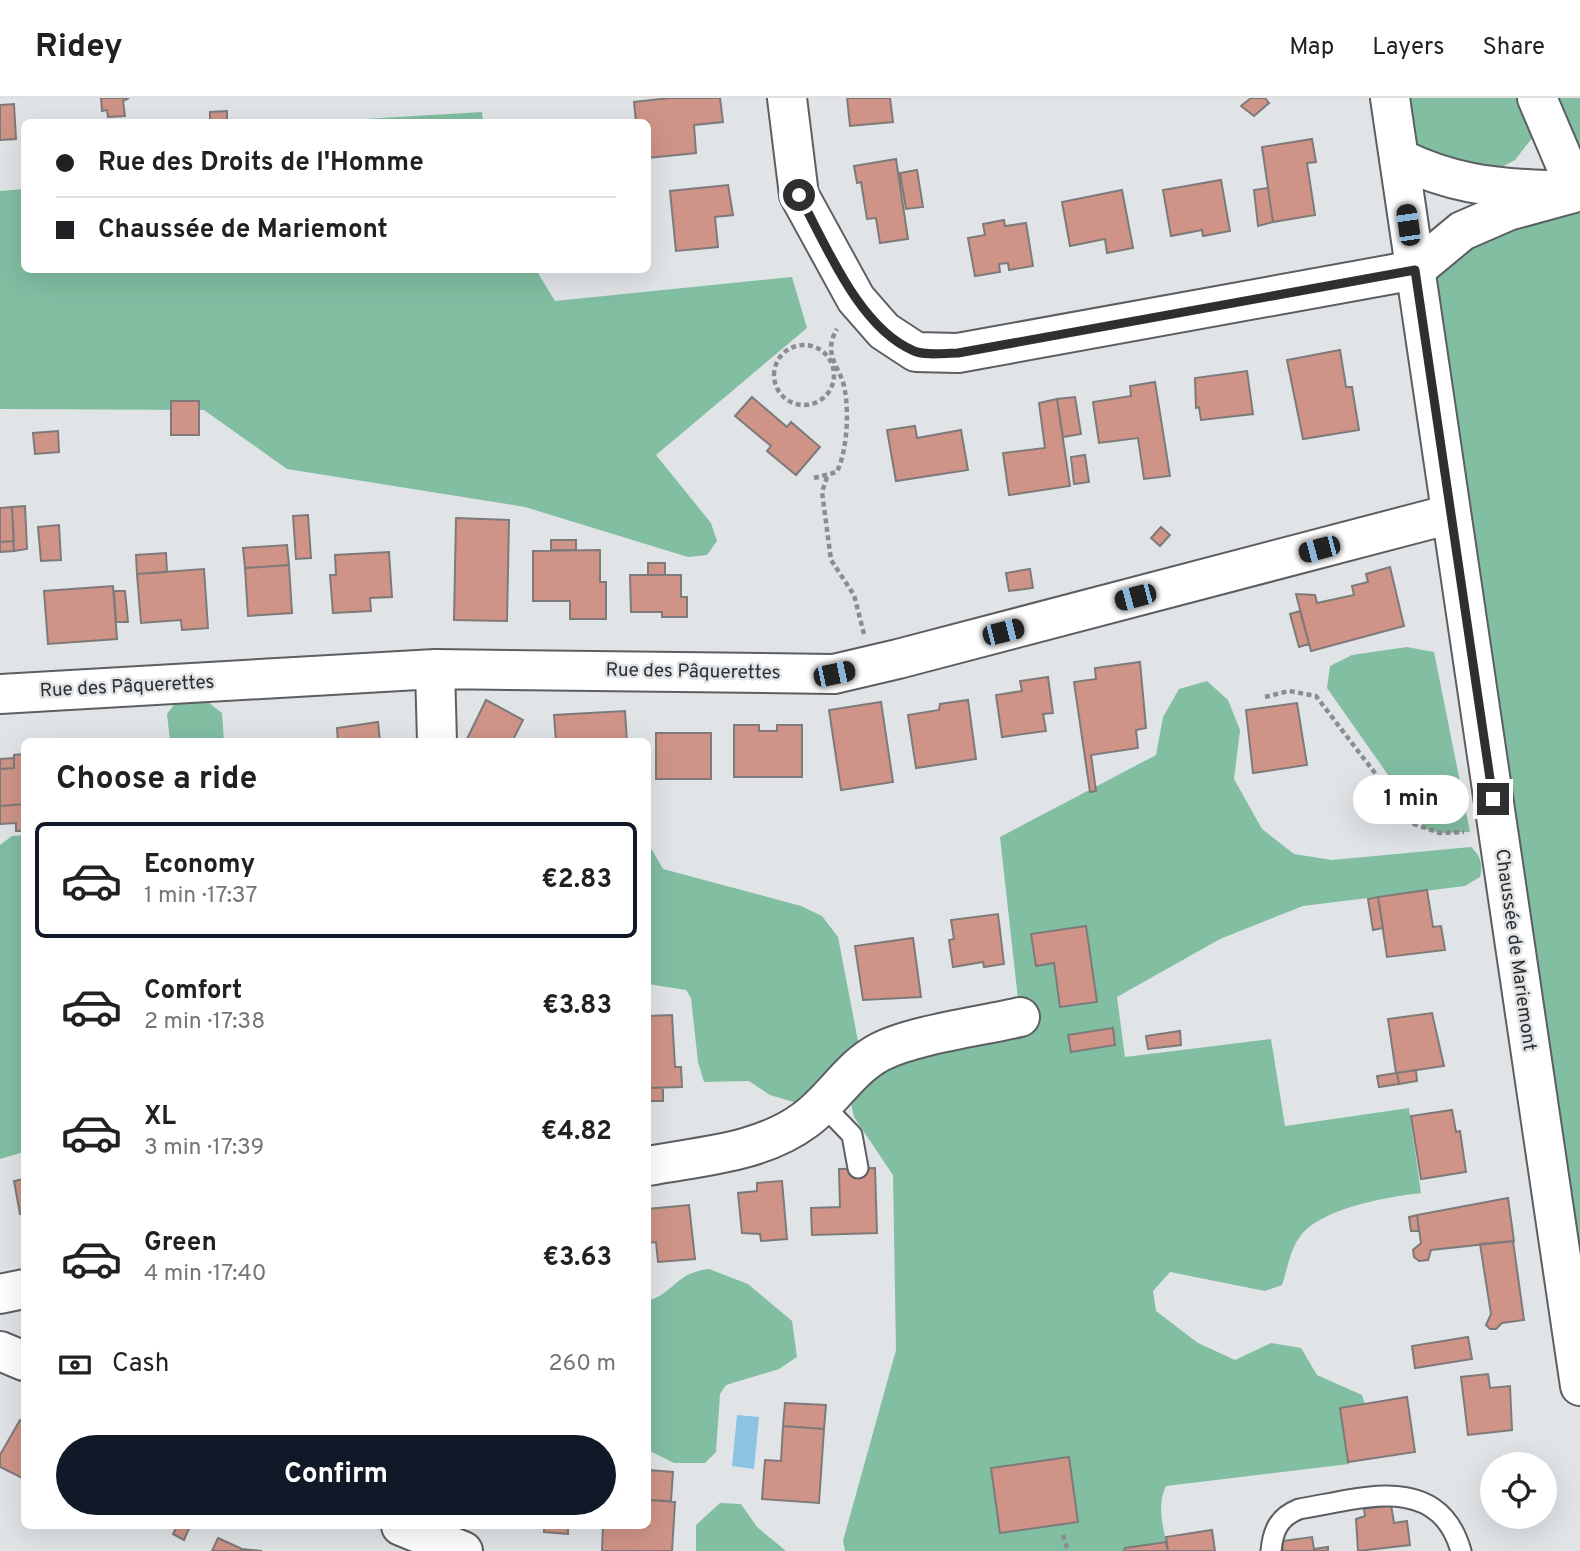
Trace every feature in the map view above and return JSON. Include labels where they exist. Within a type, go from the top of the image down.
[{"type":"street","points":[[787,98],[799,195],[856,299],[884,331],[916,352],[958,353],[1415,270],[1462,231],[1508,211],[1578,192]]},
{"type":"street","name":"Chaussée de Mariemont","points":[[1390,98],[1580,1386]]},
{"type":"street","points":[[1536,98],[1578,192]]},
{"type":"street","points":[[1399,158],[1435,176],[1470,184],[1578,192]]},
{"type":"street","name":"Rue des Pâquerettes","points":[[0,694],[435,669],[834,674],[1451,514]]},
{"type":"street","points":[[435,669],[437,738]]},
{"type":"street","points":[[651,1165],[759,1143],[791,1129],[823,1105],[854,1070],[882,1050],[1020,1017]]},
{"type":"street","points":[[0,1294],[21,1290]]},
{"type":"street","points":[[0,1350],[21,1360]]},
{"type":"street","points":[[411,1529],[446,1540]]},
{"type":"lane","points":[[823,1105],[852,1135],[858,1168]]},
{"type":"lane","points":[[1272,1551],[1274,1531],[1287,1514],[1299,1509],[1404,1495],[1425,1502],[1444,1516],[1456,1534],[1461,1551]]},
{"type":"path","points":[[814,478],[827,477],[837,472],[844,457],[845,392],[842,379],[833,368],[821,351],[801,345],[783,354],[775,373],[780,392],[794,404],[813,404],[828,394],[833,386],[833,368],[830,346],[833,335],[856,299]]},
{"type":"path","points":[[827,477],[822,492],[831,560],[860,607],[869,666]]},
{"type":"path","points":[[1265,697],[1289,691],[1316,696],[1414,824],[1440,833],[1470,832],[1497,825]]},
{"type":"path","points":[[1063,1535],[1068,1551]]},
{"type":"green space","points":[[1390,98],[1534,98],[1530,102],[1532,138],[1515,160],[1470,184],[1399,158]]},
{"type":"green space","points":[[1537,98],[1580,98],[1580,1386],[1415,270],[1576,192]]},
{"type":"green space","points":[[482,112],[483,119],[365,119]]},
{"type":"green space","points":[[21,189],[21,273],[538,273],[555,301],[792,277],[807,328],[656,455],[711,523],[717,541],[707,555],[688,557],[525,507],[287,469],[204,410],[0,409],[0,191]]},
{"type":"green space","points":[[1407,647],[1434,652],[1470,832],[1440,833],[1426,829],[1327,688],[1330,666],[1352,655]]},
{"type":"green space","points":[[1207,681],[1228,700],[1240,730],[1234,779],[1262,829],[1294,854],[1332,860],[1471,847],[1479,857],[1481,865],[1480,877],[1465,886],[1303,906],[1220,939],[1117,997],[1125,1057],[1271,1039],[1285,1126],[1409,1108],[1421,1193],[1355,1206],[1322,1219],[1299,1238],[1293,1248],[1282,1285],[1265,1291],[1170,1272],[1153,1291],[1156,1311],[1198,1343],[1235,1360],[1271,1343],[1301,1348],[1317,1375],[1362,1395],[1366,1408],[1341,1412],[1349,1464],[1166,1486],[1161,1510],[1168,1551],[845,1551],[843,1541],[896,1350],[893,1175],[854,1117],[850,1099],[797,1103],[770,1095],[749,1081],[704,1082],[698,1062],[691,998],[686,990],[651,984],[651,848],[663,869],[801,906],[822,916],[838,937],[862,1062],[1020,1017],[1000,837],[1156,755],[1163,717],[1179,689]]},
{"type":"green space","points":[[176,702],[208,702],[222,713],[224,738],[170,738],[167,714]]},
{"type":"green space","points":[[21,835],[21,1153],[0,1159],[0,845],[12,836]]},
{"type":"green space","points":[[709,1269],[748,1284],[792,1321],[797,1357],[779,1369],[726,1385],[720,1394],[716,1452],[705,1463],[674,1463],[651,1452],[651,1300],[682,1278]]},
{"type":"green space","points":[[720,1503],[741,1504],[757,1527],[786,1551],[696,1551],[696,1525]]},
{"type":"water","points":[[737,1415],[759,1417],[754,1469],[732,1466]]},
{"type":"building","points":[[101,98],[129,98],[123,101],[125,116],[108,117],[107,110],[102,111]]},
{"type":"building","points":[[670,98],[720,98],[723,122],[694,125],[696,153],[651,158],[651,119],[636,119],[634,102]]},
{"type":"building","points":[[847,98],[890,98],[893,122],[850,126]]},
{"type":"building","points":[[1251,98],[1265,98],[1269,103],[1254,116],[1241,106]]},
{"type":"building","points":[[14,104],[16,139],[0,140],[0,105]]},
{"type":"building","points":[[227,111],[227,119],[210,119],[210,112]]},
{"type":"building","points":[[1312,139],[1316,162],[1307,163],[1315,215],[1273,222],[1262,147]]},
{"type":"building","points":[[896,159],[908,239],[880,243],[876,218],[867,219],[861,182],[857,183],[854,166]]},
{"type":"building","points":[[917,170],[923,207],[906,209],[900,173]]},
{"type":"building","points":[[1221,180],[1230,231],[1203,236],[1202,230],[1171,236],[1163,190]]},
{"type":"building","points":[[728,185],[733,215],[715,217],[718,247],[676,251],[670,191]]},
{"type":"building","points":[[1268,188],[1273,222],[1258,226],[1254,190]]},
{"type":"building","points":[[1122,190],[1133,248],[1107,253],[1105,239],[1070,246],[1062,202]]},
{"type":"building","points":[[1004,220],[1005,226],[1026,223],[1033,266],[1009,270],[1008,263],[999,264],[1000,272],[975,276],[968,238],[985,235],[983,224]]},
{"type":"building","points":[[1340,350],[1346,387],[1352,387],[1359,430],[1303,439],[1287,360]]},
{"type":"building","points":[[1247,371],[1253,414],[1201,420],[1199,407],[1196,408],[1195,378]]},
{"type":"building","points":[[1155,382],[1170,476],[1144,479],[1138,438],[1099,443],[1093,402],[1131,396],[1130,386]]},
{"type":"building","points":[[752,397],[787,427],[791,422],[820,447],[796,475],[767,451],[771,446],[735,416]]},
{"type":"building","points":[[1075,397],[1081,434],[1063,437],[1057,399]]},
{"type":"building","points":[[1057,399],[1070,486],[1009,495],[1003,453],[1045,448],[1039,403]]},
{"type":"building","points":[[171,401],[199,401],[199,435],[171,435]]},
{"type":"building","points":[[915,426],[917,438],[961,430],[968,470],[896,481],[887,430]]},
{"type":"building","points":[[58,431],[59,452],[35,454],[33,433]]},
{"type":"building","points":[[1085,455],[1089,482],[1074,484],[1071,457]]},
{"type":"building","points":[[25,506],[27,549],[14,551],[12,507]]},
{"type":"building","points":[[12,507],[14,541],[0,542],[0,508]]},
{"type":"building","points":[[308,515],[311,558],[296,559],[293,516]]},
{"type":"building","points":[[456,518],[509,520],[507,621],[454,620]]},
{"type":"building","points":[[59,525],[61,560],[41,561],[38,527]]},
{"type":"building","points":[[1161,527],[1170,535],[1160,546],[1151,538]]},
{"type":"building","points":[[551,540],[576,540],[576,550],[551,550]]},
{"type":"building","points":[[13,541],[14,551],[0,552],[0,542]]},
{"type":"building","points":[[287,545],[289,565],[245,568],[243,548]]},
{"type":"building","points":[[600,550],[600,582],[606,582],[606,619],[570,619],[570,601],[533,601],[533,551]]},
{"type":"building","points":[[389,552],[392,597],[370,598],[371,611],[333,613],[330,575],[336,575],[335,555]]},
{"type":"building","points":[[166,553],[167,572],[137,574],[136,555]]},
{"type":"building","points":[[648,563],[665,563],[665,575],[648,575]]},
{"type":"building","points":[[289,565],[292,613],[248,616],[245,568]]},
{"type":"building","points":[[1390,567],[1404,626],[1311,651],[1296,594],[1315,595],[1317,603],[1354,595],[1352,586],[1368,582],[1366,574]]},
{"type":"building","points":[[204,569],[208,628],[182,630],[181,620],[141,623],[137,574]]},
{"type":"building","points":[[1030,569],[1033,588],[1009,591],[1006,573]]},
{"type":"building","points":[[630,575],[681,575],[681,597],[687,597],[687,617],[662,617],[662,612],[631,612]]},
{"type":"building","points":[[113,586],[117,639],[48,644],[44,591]]},
{"type":"building","points":[[114,591],[125,591],[128,622],[116,622]]},
{"type":"building","points":[[1300,611],[1309,644],[1299,647],[1290,614]]},
{"type":"building","points":[[1140,662],[1146,728],[1136,730],[1138,748],[1091,755],[1096,791],[1090,792],[1074,682],[1096,679],[1095,668]]},
{"type":"building","points":[[1048,677],[1053,713],[1043,714],[1046,731],[1002,737],[996,695],[1022,691],[1020,681]]},
{"type":"building","points":[[486,700],[523,720],[514,738],[467,738]]},
{"type":"building","points":[[968,700],[976,759],[916,768],[908,715],[939,710],[940,704]]},
{"type":"building","points":[[881,702],[893,782],[841,790],[829,710]]},
{"type":"building","points":[[1297,703],[1307,765],[1253,773],[1246,710]]},
{"type":"building","points":[[625,711],[627,738],[556,738],[554,715]]},
{"type":"building","points":[[378,722],[380,738],[338,738],[337,728]]},
{"type":"building","points":[[734,725],[759,725],[759,731],[777,731],[777,725],[802,725],[802,777],[734,777]]},
{"type":"building","points":[[656,733],[711,733],[711,779],[656,779]]},
{"type":"building","points":[[21,754],[21,804],[0,806],[0,769],[14,768],[14,755]]},
{"type":"building","points":[[14,758],[14,768],[0,769],[0,759]]},
{"type":"building","points":[[21,804],[21,831],[16,831],[16,823],[0,824],[0,806]]},
{"type":"building","points":[[1427,890],[1433,927],[1441,926],[1445,950],[1387,957],[1378,897]]},
{"type":"building","points":[[1378,897],[1383,928],[1373,930],[1368,899]]},
{"type":"building","points":[[998,914],[1004,964],[984,967],[983,962],[953,967],[949,940],[954,939],[951,920]]},
{"type":"building","points":[[1086,926],[1097,1002],[1060,1007],[1054,963],[1036,966],[1031,934]]},
{"type":"building","points":[[913,938],[921,997],[863,1000],[855,946]]},
{"type":"building","points":[[1432,1013],[1444,1066],[1396,1073],[1388,1019]]},
{"type":"building","points":[[672,1015],[675,1067],[681,1067],[682,1087],[651,1088],[651,1016]]},
{"type":"building","points":[[1113,1028],[1115,1045],[1071,1052],[1068,1035]]},
{"type":"building","points":[[1180,1031],[1181,1045],[1148,1049],[1146,1036]]},
{"type":"building","points":[[1416,1070],[1417,1081],[1399,1084],[1397,1073]]},
{"type":"building","points":[[1397,1073],[1399,1084],[1379,1087],[1377,1076]]},
{"type":"building","points":[[651,1088],[663,1088],[663,1101],[651,1101]]},
{"type":"building","points":[[1452,1110],[1456,1132],[1460,1131],[1466,1172],[1421,1179],[1411,1116]]},
{"type":"building","points":[[875,1168],[877,1233],[812,1235],[811,1208],[840,1207],[839,1169]]},
{"type":"building","points":[[21,1180],[20,1214],[14,1181]]},
{"type":"building","points":[[782,1181],[787,1239],[761,1241],[760,1234],[742,1233],[738,1193],[757,1191],[757,1183]]},
{"type":"building","points":[[1508,1198],[1514,1241],[1431,1250],[1428,1260],[1419,1261],[1414,1257],[1413,1250],[1421,1243],[1417,1215]]},
{"type":"building","points":[[689,1205],[695,1259],[658,1262],[656,1242],[651,1243],[651,1209]]},
{"type":"building","points":[[1417,1215],[1419,1231],[1411,1231],[1409,1217]]},
{"type":"building","points":[[1513,1241],[1524,1320],[1502,1323],[1496,1329],[1490,1329],[1486,1325],[1491,1314],[1480,1244]]},
{"type":"building","points":[[1468,1337],[1472,1359],[1415,1368],[1412,1346]]},
{"type":"building","points":[[1488,1374],[1490,1388],[1510,1386],[1512,1430],[1468,1435],[1461,1377]]},
{"type":"building","points":[[1407,1397],[1415,1452],[1348,1462],[1340,1408]]},
{"type":"building","points":[[785,1403],[826,1405],[824,1429],[783,1426]]},
{"type":"building","points":[[20,1420],[21,1478],[0,1467],[0,1455]]},
{"type":"building","points":[[783,1426],[824,1429],[819,1503],[762,1499],[765,1460],[781,1461]]},
{"type":"building","points":[[1069,1457],[1078,1522],[1000,1533],[991,1468]]},
{"type":"building","points":[[651,1470],[673,1472],[671,1501],[651,1500]]},
{"type":"building","points":[[651,1500],[675,1502],[672,1551],[602,1551],[603,1529],[651,1529]]},
{"type":"building","points":[[1391,1505],[1394,1523],[1407,1521],[1410,1545],[1358,1551],[1356,1519],[1365,1516],[1364,1509]]},
{"type":"building","points":[[176,1529],[189,1529],[184,1540],[173,1534]]},
{"type":"building","points":[[544,1529],[568,1529],[568,1534],[544,1532]]},
{"type":"building","points":[[1212,1530],[1215,1551],[1168,1551],[1166,1537]]},
{"type":"building","points":[[1312,1537],[1314,1549],[1328,1547],[1328,1551],[1283,1551],[1282,1541]]},
{"type":"building","points":[[218,1538],[242,1549],[262,1551],[212,1551]]},
{"type":"building","points":[[1166,1542],[1168,1551],[1124,1551],[1125,1548]]},
{"type":"route","points":[[799,195],[856,299],[884,331],[916,352],[958,353],[1415,270],[1493,799]]}]
